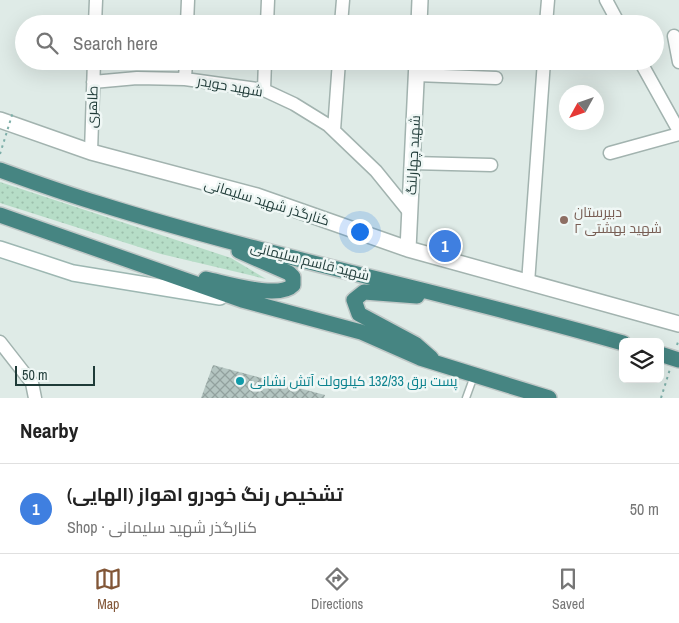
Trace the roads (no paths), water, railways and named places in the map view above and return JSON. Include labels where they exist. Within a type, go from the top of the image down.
[{"type":"highway","name":"شهید قاسم سلیمانی","points":[[0,170],[101,204],[190,229],[485,305],[619,342]]},
{"type":"highway","points":[[0,215],[242,300],[361,332],[435,363],[550,398]]},
{"type":"highway","points":[[158,270],[274,293],[288,290],[293,285],[293,277],[284,270],[190,229]]},
{"type":"highway","points":[[435,363],[415,344],[359,314],[354,300],[358,294],[364,292],[401,294],[485,305]]},
{"type":"highway","points":[[664,355],[679,360]]},
{"type":"street","points":[[95,15],[96,0]]},
{"type":"street","points":[[187,15],[188,0]]},
{"type":"street","points":[[267,15],[268,0]]},
{"type":"street","points":[[342,15],[343,0]]},
{"type":"street","points":[[419,15],[420,0]]},
{"type":"street","points":[[547,15],[548,0]]},
{"type":"street","points":[[606,0],[614,15]]},
{"type":"street","points":[[674,36],[679,62]]},
{"type":"street","name":"طاهری","points":[[91,152],[94,70]]},
{"type":"street","points":[[185,79],[186,70]]},
{"type":"street","points":[[264,90],[265,70]]},
{"type":"street","points":[[334,130],[338,70]]},
{"type":"street","name":"شهید چهارلنگ","points":[[408,249],[417,70]]},
{"type":"street","points":[[433,70],[496,78]]},
{"type":"street","points":[[528,283],[543,70]]},
{"type":"street","points":[[610,153],[679,133],[645,70]]},
{"type":"street","name":"شهید حویدر","points":[[93,82],[137,78],[185,79],[264,90],[294,104],[334,130],[376,171],[410,213]]},
{"type":"street","name":"کنارگذر شهید سلیمانی","points":[[0,120],[91,152],[257,196],[408,249],[679,324]]},
{"type":"street","points":[[412,163],[491,165]]},
{"type":"street","points":[[0,250],[73,273],[242,300]]},
{"type":"street","points":[[0,342],[32,382],[35,398]]},
{"type":"lane","points":[[466,398],[474,375]]},
{"type":"place","name":"دبیرستان شهید بهشتی ۲","points":[[564,220]]},
{"type":"place","name":"تشخیص رنگ خودرو اهواز (الهایی)","points":[[445,246]]},
{"type":"place","name":"پست برق 132/33 کیلوولت آتش نشانی","points":[[240,381]]}]
